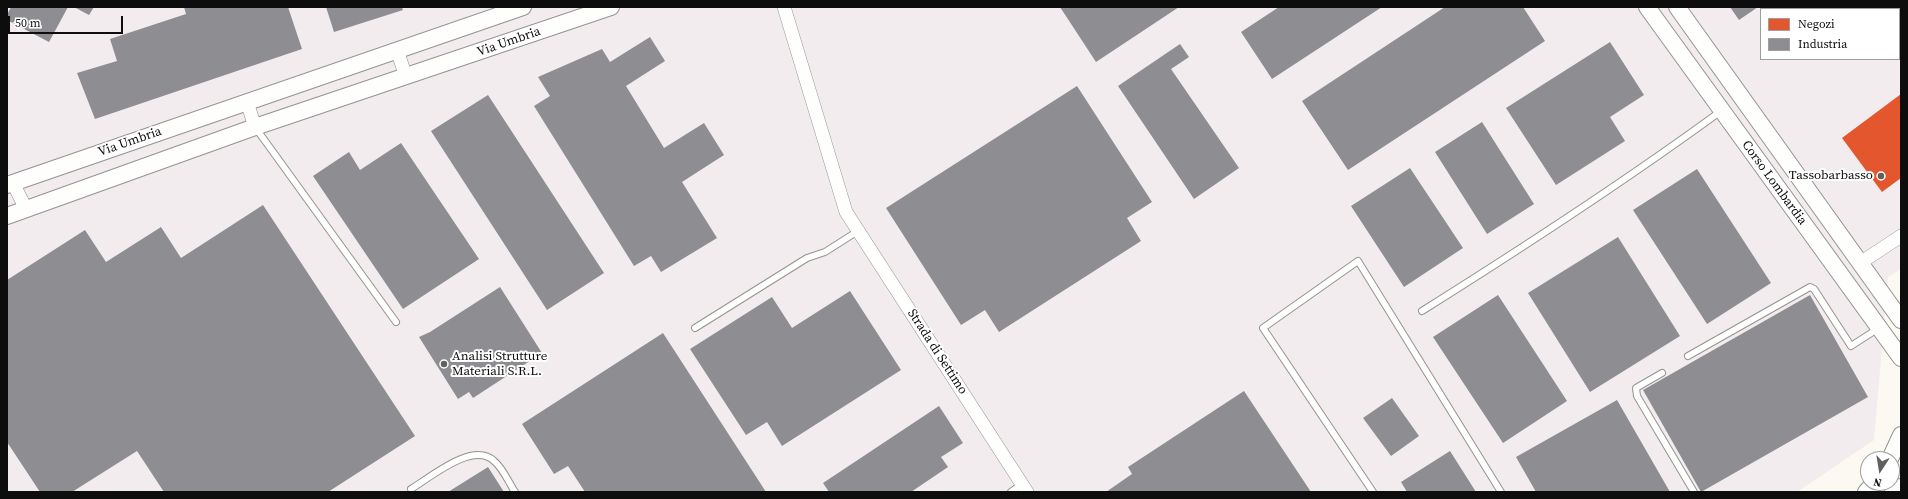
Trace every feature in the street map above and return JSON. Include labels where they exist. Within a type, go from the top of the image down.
[{"type":"street","name":"Via Umbria","points":[[26,209],[10,184],[523,7]]},
{"type":"street","name":"Via Umbria","points":[[7,216],[256,127],[611,7]]},
{"type":"street","name":"Strada di Settimo","points":[[784,7],[846,212],[1025,488]]},
{"type":"street","name":"Corso Lombardia","points":[[1647,7],[1901,358]]},
{"type":"street","name":"Corso Lombardia","points":[[1677,7],[1901,320]]},
{"type":"street","points":[[397,50],[406,77]]},
{"type":"street","points":[[247,102],[256,127]]},
{"type":"street","points":[[1860,263],[1901,236]]},
{"type":"street","points":[[1894,451],[1901,434]]},
{"type":"street","points":[[1893,492],[1901,487]]},
{"type":"lane","points":[[1422,311],[1547,232],[1655,159],[1722,110]]},
{"type":"lane","points":[[256,127],[396,322]]},
{"type":"lane","points":[[695,328],[808,258],[825,252],[858,230]]},
{"type":"lane","points":[[1373,492],[1263,328],[1358,260],[1501,492]]},
{"type":"lane","points":[[1688,356],[1810,287],[1814,289],[1851,346],[1879,328]]},
{"type":"lane","points":[[1662,373],[1636,388],[1637,396],[1694,492]]},
{"type":"lane","points":[[411,489],[463,456],[482,454],[494,460],[515,492]]},
{"type":"lane","points":[[1011,492],[1025,488]]},
{"type":"shaded area","points":[[7,7],[1901,7],[1901,269],[1888,277],[1874,440],[1797,492],[7,492]]},
{"type":"building: Negozi","points":[[1901,94],[1901,178],[1882,192],[1842,138]]},
{"type":"building: Industria","points":[[11,7],[68,7],[49,42],[7,20],[7,15]]},
{"type":"building: Industria","points":[[74,7],[94,7],[89,15]]},
{"type":"building: Industria","points":[[184,7],[288,7],[302,49],[95,119],[77,73],[117,61],[110,39],[186,14]]},
{"type":"building: Industria","points":[[326,7],[402,7],[403,10],[334,32]]},
{"type":"building: Industria","points":[[1060,7],[1179,7],[1096,62]]},
{"type":"building: Industria","points":[[1279,7],[1382,7],[1272,79],[1241,32]]},
{"type":"building: Industria","points":[[1445,7],[1523,7],[1545,41],[1348,170],[1302,101]]},
{"type":"building: Industria","points":[[1730,7],[1758,7],[1739,20]]},
{"type":"building: Industria","points":[[1858,7],[1901,7],[1901,24],[1900,8]]},
{"type":"building: Industria","points":[[650,37],[665,61],[626,86],[664,148],[704,123],[724,155],[682,182],[717,238],[661,272],[651,256],[634,266],[534,106],[550,96],[538,77],[602,49],[610,62]]},
{"type":"building: Industria","points":[[1610,42],[1644,95],[1610,117],[1625,141],[1556,185],[1506,108]]},
{"type":"building: Industria","points":[[1180,44],[1189,57],[1171,69],[1239,168],[1194,199],[1118,86]]},
{"type":"building: Industria","points":[[1077,86],[1152,202],[1127,218],[1141,241],[999,332],[985,310],[961,325],[886,208]]},
{"type":"building: Industria","points":[[488,95],[604,273],[547,310],[431,131]]},
{"type":"building: Industria","points":[[1482,122],[1534,204],[1487,234],[1435,152]]},
{"type":"building: Industria","points":[[401,143],[479,259],[403,309],[313,176],[349,152],[360,170]]},
{"type":"building: Industria","points":[[1410,168],[1463,248],[1404,287],[1351,206]]},
{"type":"building: Industria","points":[[1697,169],[1771,283],[1707,324],[1633,210]]},
{"type":"building: Industria","points":[[263,205],[415,436],[328,492],[164,492],[137,451],[72,492],[40,492],[7,442],[7,280],[85,230],[106,262],[161,227],[181,258]]},
{"type":"building: Industria","points":[[1618,237],[1680,336],[1590,392],[1528,293]]},
{"type":"building: Industria","points":[[500,287],[542,353],[473,398],[469,392],[458,399],[419,337],[430,332]]},
{"type":"building: Industria","points":[[850,291],[901,370],[782,446],[767,422],[746,435],[690,349],[772,297],[792,328]]},
{"type":"building: Industria","points":[[1498,295],[1567,401],[1503,443],[1433,337]]},
{"type":"building: Industria","points":[[1810,295],[1868,397],[1701,492],[1643,390]]},
{"type":"building: Industria","points":[[663,333],[766,492],[585,492],[568,466],[554,474],[522,424]]},
{"type":"building: Industria","points":[[1244,391],[1311,492],[1106,492],[1132,474],[1128,467]]},
{"type":"building: Industria","points":[[1392,398],[1419,436],[1391,456],[1363,418]]},
{"type":"building: Industria","points":[[1617,400],[1670,492],[1536,492],[1516,457]]},
{"type":"building: Industria","points":[[939,406],[963,443],[941,457],[948,467],[911,492],[829,492],[823,483]]},
{"type":"building: Industria","points":[[1450,451],[1476,492],[1407,492],[1401,482]]},
{"type":"building: Industria","points":[[488,467],[504,492],[448,492]]},
{"type":"place","name":"Tassobarbasso","points":[[1881,176]]},
{"type":"place","name":"Analisi Strutture Materiali S.R.L.","points":[[444,364]]}]
